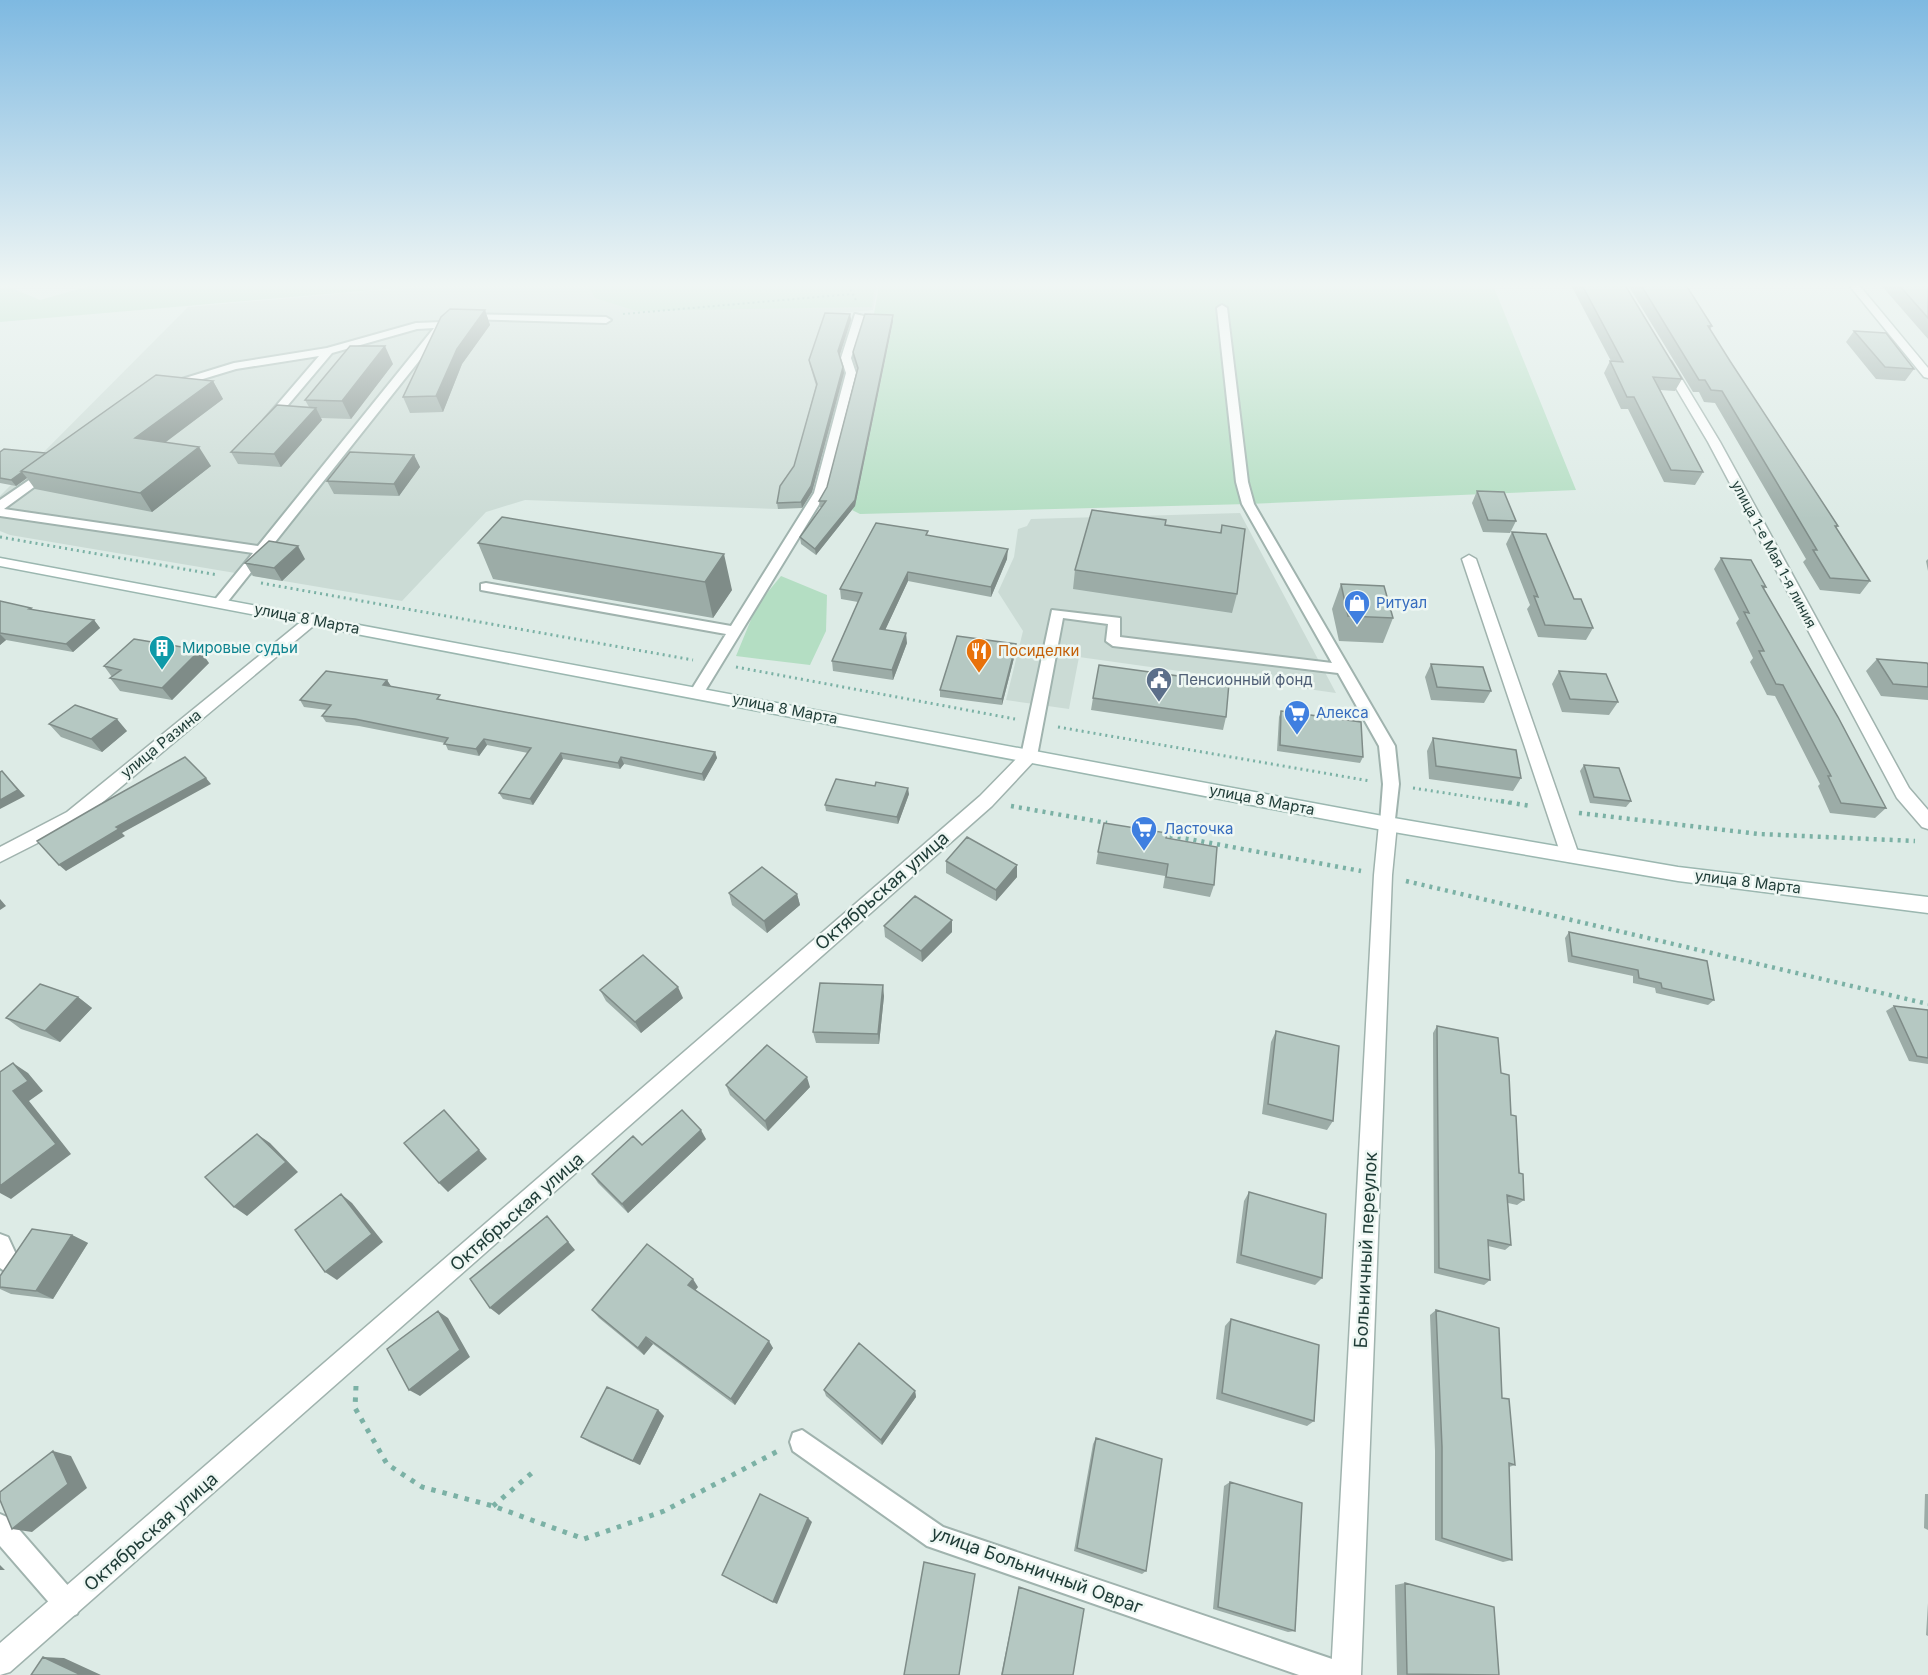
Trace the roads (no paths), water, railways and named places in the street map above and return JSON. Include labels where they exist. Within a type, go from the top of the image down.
[{"type":"street","name":"улица 1-е Мая 1-я линия","points":[[1667,363],[1714,442],[1902,793],[1928,822]]},
{"type":"street","points":[[1918,363],[1928,375]]},
{"type":"street","points":[[1469,559],[1557,811],[1569,855]]},
{"type":"street","name":"улица 8 Марта","points":[[0,562],[1388,824],[1678,874],[1928,905]]},
{"type":"street","name":"улица Разина","points":[[0,855],[73,817],[313,620]]},
{"type":"street","name":"Октябрьская улица","points":[[0,1662],[986,801],[1029,756]]},
{"type":"street","name":"Больничный переулок","points":[[1346,1675],[1383,875],[1388,824]]},
{"type":"lane","points":[[161,389],[234,366],[252,363]]},
{"type":"lane","points":[[262,429],[318,363]]},
{"type":"lane","points":[[220,602],[416,363]]},
{"type":"lane","points":[[697,692],[820,493],[851,373],[848,363]]},
{"type":"lane","points":[[1228,363],[1242,482],[1248,504],[1388,746],[1391,784],[1388,824]]},
{"type":"lane","points":[[0,506],[57,465]]},
{"type":"lane","points":[[0,512],[262,550]]},
{"type":"lane","points":[[486,587],[735,631]]},
{"type":"lane","points":[[1029,756],[1041,705],[1057,613],[1115,621],[1113,641],[1343,669]]},
{"type":"lane","name":"улица Больничный Овраг","points":[[802,1442],[936,1537],[1338,1675]]},
{"type":"lane","points":[[0,1527],[68,1605]]},
{"type":"place","name":"Ритуал","points":[[1357,626]]},
{"type":"place","name":"Мировые судьи","points":[[162,671]]},
{"type":"place","name":"Посиделки","points":[[979,674]]},
{"type":"place","name":"Пенсионный фонд","points":[[1159,703]]},
{"type":"place","name":"Алекса","points":[[1297,736]]},
{"type":"place","name":"Ласточка","points":[[1144,852]]}]
